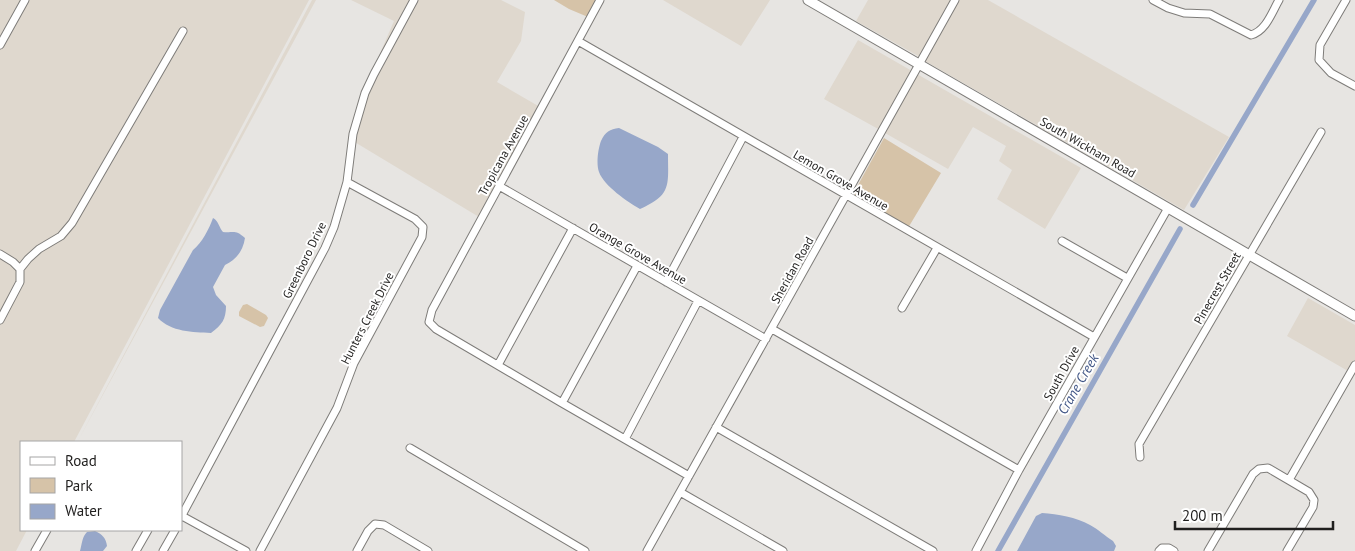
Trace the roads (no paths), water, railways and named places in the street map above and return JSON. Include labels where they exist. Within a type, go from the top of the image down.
[{"type":"main road","name":"South Wickham Road","points":[[808,0],[1355,316]]},
{"type":"street","points":[[0,45],[24,0]]},
{"type":"street","name":"Greenboro Drive","points":[[182,517],[325,248],[334,227],[347,182],[353,134],[365,93],[414,0]]},
{"type":"street","name":"Tropicana Avenue","points":[[498,365],[436,329],[429,322],[432,310],[600,0]]},
{"type":"street","name":"Sheridan Road","points":[[647,551],[955,0]]},
{"type":"street","points":[[1153,0],[1168,8],[1184,13],[1210,14],[1251,35],[1262,29],[1279,0]]},
{"type":"street","points":[[1346,0],[1320,45],[1319,60],[1331,73],[1355,86]]},
{"type":"street","points":[[0,320],[20,282],[20,270],[28,259],[61,236],[72,223],[184,31]]},
{"type":"street","name":"Lemon Grove Avenue","points":[[578,41],[1094,337]]},
{"type":"street","name":"Pinecrest Street","points":[[1140,457],[1139,444],[1321,132]]},
{"type":"street","points":[[666,282],[743,137]]},
{"type":"street","name":"Hunters Creek Drive","points":[[260,551],[337,408],[354,363],[422,237],[423,227],[415,219],[347,182]]},
{"type":"street","name":"Orange Grove Avenue","points":[[499,186],[766,339]]},
{"type":"street","name":"South Drive","points":[[976,551],[1019,470],[1168,208]]},
{"type":"street","points":[[573,228],[498,365],[689,476]]},
{"type":"street","points":[[1062,241],[1127,278]]},
{"type":"street","points":[[902,308],[937,248]]},
{"type":"street","points":[[0,254],[13,262],[20,270]]},
{"type":"street","points":[[562,403],[638,266]]},
{"type":"street","points":[[625,439],[698,301]]},
{"type":"street","points":[[772,329],[1019,470]]},
{"type":"street","points":[[1288,480],[1355,365]]},
{"type":"street","points":[[716,427],[932,551]]},
{"type":"street","points":[[410,448],[586,551]]},
{"type":"street","points":[[1208,551],[1253,474],[1259,469],[1268,468],[1309,492],[1314,500],[1312,507],[1287,551]]},
{"type":"street","points":[[680,492],[783,551]]},
{"type":"street","points":[[182,517],[246,551]]},
{"type":"street","points":[[357,551],[368,531],[375,524],[384,525],[428,551]]},
{"type":"street","points":[[35,551],[46,531]]},
{"type":"street","points":[[136,551],[147,531]]},
{"type":"street","points":[[163,551],[174,531]]},
{"type":"street","points":[[1159,551],[1162,548],[1169,548],[1174,551]]},
{"type":"water","points":[[619,128],[668,154],[668,181],[663,194],[640,209],[611,188],[598,169],[598,152],[604,135],[613,129]]},
{"type":"water","points":[[213,218],[217,221],[223,232],[237,232],[245,238],[243,247],[238,255],[225,265],[213,287],[216,295],[226,306],[224,318],[221,324],[211,333],[176,329],[163,323],[158,318],[160,310],[193,250],[205,236]]},
{"type":"water","points":[[1042,513],[1067,516],[1096,528],[1113,541],[1116,546],[1114,551],[1017,551],[1036,516]]},
{"type":"water","points":[[95,531],[100,533],[107,546],[103,551],[80,551],[85,534]]},
{"type":"waterway","name":"Crane Creek","points":[[1193,205],[1314,0]]},
{"type":"waterway","name":"Crane Creek","points":[[998,551],[1180,229]]}]
